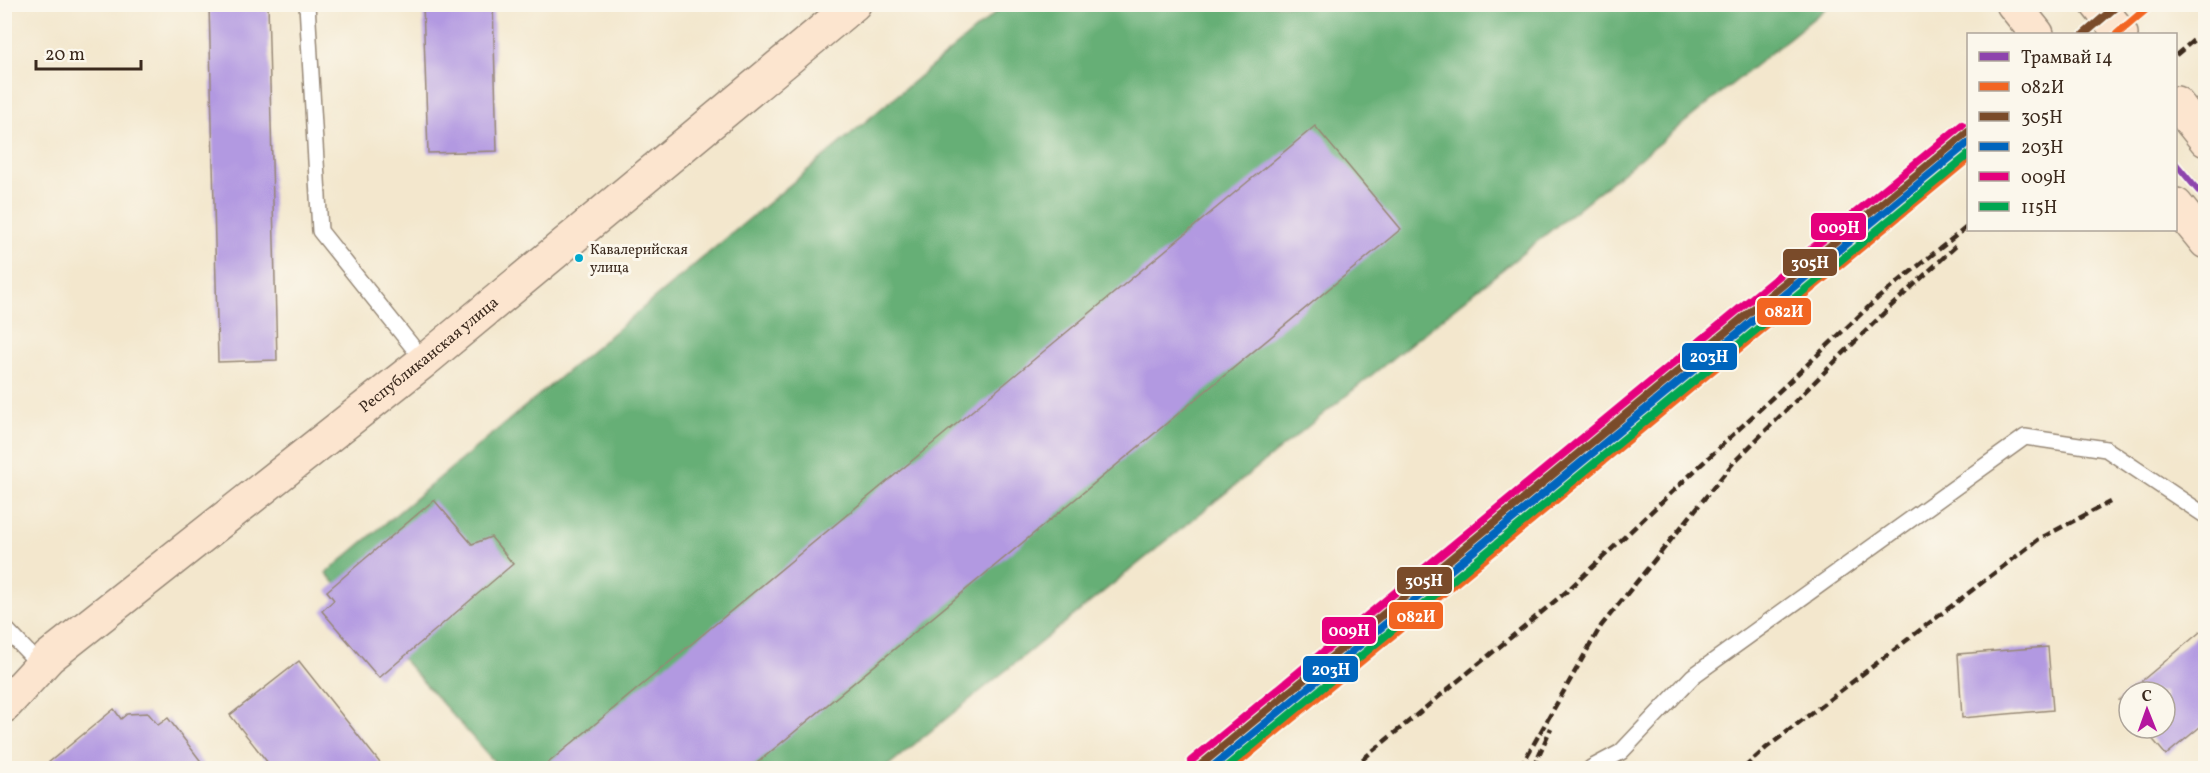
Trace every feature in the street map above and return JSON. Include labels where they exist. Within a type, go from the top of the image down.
[{"type":"main road","name":"Республиканская улица","points":[[4,706],[49,657],[424,361],[854,4]]},
{"type":"main road","points":[[2013,4],[2036,33]]},
{"type":"main road","points":[[2097,4],[2120,33]]},
{"type":"main road","points":[[2177,105],[2205,140]]},
{"type":"main road","points":[[2177,207],[2205,242]]},
{"type":"lane","points":[[307,4],[320,231],[424,361]]},
{"type":"lane","points":[[1609,768],[1621,752],[1692,676],[2025,436],[2106,449],[2205,516]]},
{"type":"lane","points":[[4,627],[41,666]]},
{"type":"lane","points":[[1591,768],[1621,752]]},
{"type":"green space","points":[[1005,5],[1830,5],[885,768],[500,768],[326,573]]},
{"type":"building","points":[[209,4],[268,4],[277,360],[218,362]]},
{"type":"building","points":[[423,4],[493,4],[497,151],[428,153]]},
{"type":"building","points":[[1315,126],[1401,229],[751,768],[542,768]]},
{"type":"building","points":[[434,500],[472,544],[491,537],[513,564],[379,678],[322,611],[334,600],[327,591]]},
{"type":"building","points":[[2206,627],[2206,722],[2166,755],[2153,740],[2177,740],[2177,680],[2143,680]]},
{"type":"building","points":[[2048,647],[2053,710],[1962,718],[1958,654]]},
{"type":"building","points":[[299,661],[384,768],[272,768],[230,715]]},
{"type":"building","points":[[114,709],[121,719],[127,714],[148,713],[158,725],[168,718],[206,768],[42,768]]},
{"type":"railway","points":[[2177,54],[2206,30]]},
{"type":"railway","points":[[1352,768],[1566,592],[1878,298],[1967,227]]},
{"type":"railway","points":[[1520,768],[1601,626],[1734,462],[1889,308],[1957,245]]},
{"type":"railway","points":[[1744,768],[1766,748],[2039,539],[2110,502]]},
{"type":"railway","points":[[1533,768],[1551,728]]},
{"type":"tram line","name":"14","points":[[2177,165],[2206,200]]},
{"type":"transit line","name":"305Н","points":[[2085,33],[2119,4]]},
{"type":"transit line","name":"082И","points":[[2118,33],[2152,4]]},
{"type":"transit line","name":"009Н","points":[[1191,761],[1962,125]]},
{"type":"transit line","name":"305Н","points":[[1197,768],[1967,133]]},
{"type":"transit line","name":"203Н","points":[[1211,768],[1967,144]]},
{"type":"transit line","name":"115Н","points":[[1225,768],[1967,156]]},
{"type":"transit line","name":"082И","points":[[1232,768],[1967,160]]},
{"type":"place","name":"Кавалерийская улица","points":[[579,258]]}]
